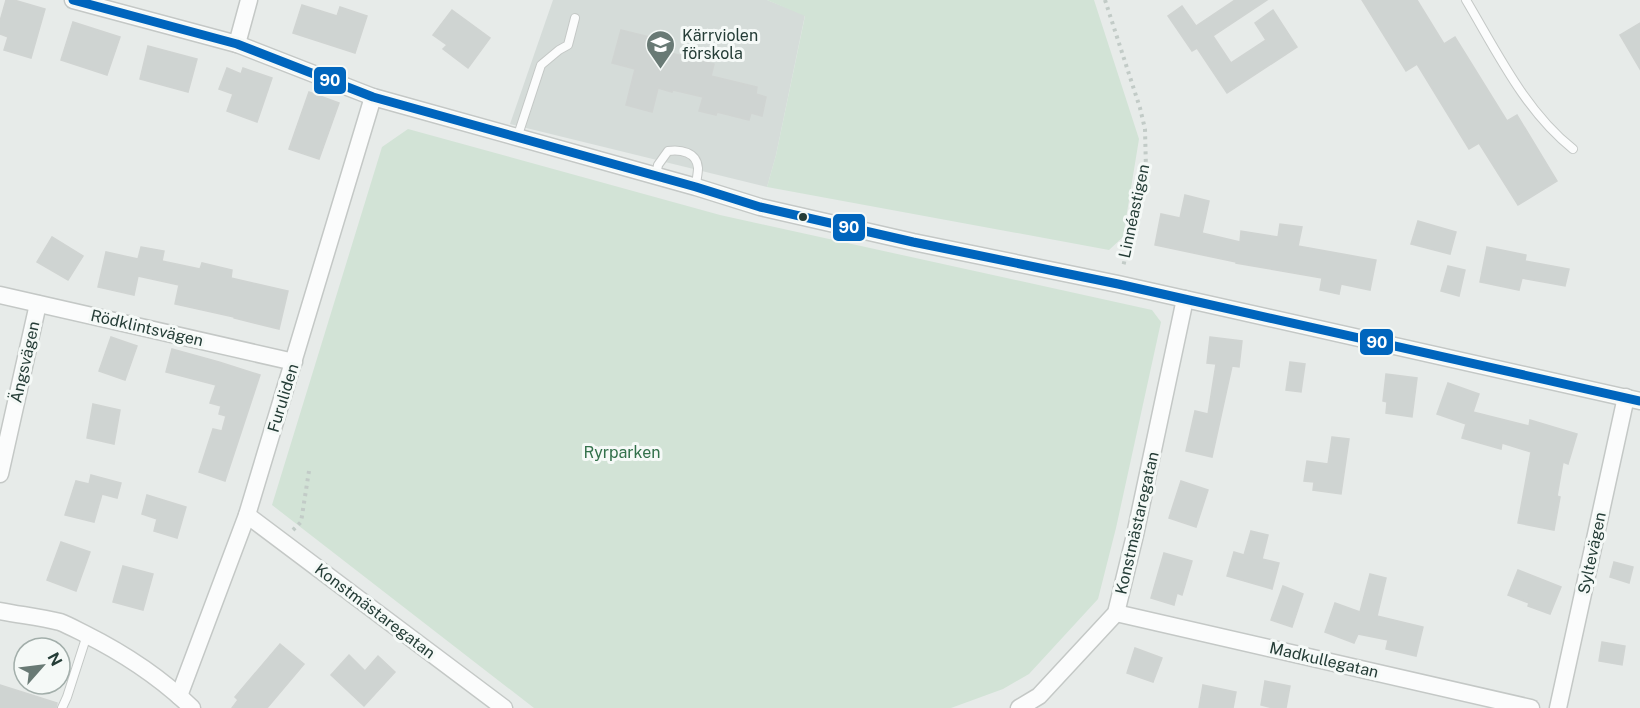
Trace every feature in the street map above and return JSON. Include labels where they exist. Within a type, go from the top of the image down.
[{"type":"street","points":[[73,0],[237,44],[373,97],[760,207],[913,242],[1631,395]]},
{"type":"street","points":[[237,44],[249,0]]},
{"type":"street","name":"Furuliden","points":[[179,696],[247,515],[373,97]]},
{"type":"street","name":"Rödklintsvägen","points":[[0,295],[294,362]]},
{"type":"street","name":"Konstmästaregatan","points":[[1019,708],[1039,696],[1116,613],[1135,535],[1185,299]]},
{"type":"street","name":"Ängsvägen","points":[[0,474],[2,454],[38,304]]},
{"type":"street","name":"Syltevägen","points":[[1558,708],[1631,395]]},
{"type":"street","name":"Konstmästaregatan","points":[[247,515],[504,708]]},
{"type":"street","points":[[0,611],[61,623],[109,646],[148,672],[192,708]]},
{"type":"street","name":"Madkullegatan","points":[[1116,613],[1531,708]]},
{"type":"lane","points":[[1466,0],[1523,95],[1561,140],[1573,149]]},
{"type":"lane","points":[[517,138],[541,65],[568,45],[576,18]]},
{"type":"lane","points":[[656,176],[658,165],[668,151],[688,153],[696,159],[698,166],[696,187]]},
{"type":"lane","points":[[62,708],[87,635]]},
{"type":"path","name":"Linnéastigen","points":[[1105,0],[1145,129],[1146,170],[1118,284]]},
{"type":"path","points":[[282,541],[301,522],[309,471]]},
{"type":"shaded area","name":"Kärrviolen förskola","points":[[553,0],[767,0],[805,15],[776,155],[767,187],[510,124]]},
{"type":"green space","points":[[767,0],[1094,0],[1139,139],[1123,237],[1109,250],[767,187],[776,155],[805,16]]},
{"type":"green space","name":"Ryrparken","points":[[408,129],[720,215],[1152,310],[1161,322],[1116,528],[1098,599],[1029,674],[1003,689],[951,708],[534,708],[272,505],[382,147]]},
{"type":"building","points":[[6,0],[45,9],[31,58],[4,50],[8,37],[0,34],[0,21]]},
{"type":"building","points":[[1235,0],[1267,0],[1213,36],[1231,63],[1266,40],[1255,23],[1273,10],[1297,47],[1227,93],[1197,48],[1192,51],[1168,16],[1182,6],[1196,26]]},
{"type":"building","points":[[1362,0],[1417,0],[1444,44],[1455,37],[1507,121],[1517,115],[1557,181],[1518,205],[1479,143],[1469,149],[1417,64],[1406,71]]},
{"type":"building","points":[[302,5],[337,16],[340,7],[367,16],[355,53],[293,33]]},
{"type":"building","points":[[452,10],[490,38],[468,68],[443,49],[447,45],[433,35]]},
{"type":"building","points":[[73,22],[120,37],[107,75],[61,60]]},
{"type":"building","points":[[1640,23],[1640,69],[1620,35]]},
{"type":"building","points":[[621,30],[670,42],[667,52],[714,64],[711,76],[757,87],[756,94],[766,97],[762,116],[751,113],[749,120],[717,112],[716,115],[699,111],[703,97],[658,88],[652,112],[626,105],[635,69],[612,63]]},
{"type":"building","points":[[148,46],[197,59],[188,92],[140,79]]},
{"type":"building","points":[[227,68],[241,74],[243,68],[272,78],[257,122],[227,111],[233,94],[219,89]]},
{"type":"building","points":[[309,92],[339,103],[319,159],[289,149]]},
{"type":"building","points":[[1185,195],[1209,201],[1202,233],[1240,242],[1241,231],[1278,237],[1280,224],[1302,227],[1298,246],[1376,260],[1370,290],[1341,284],[1339,294],[1320,290],[1322,278],[1236,263],[1155,245],[1161,214],[1180,218]]},
{"type":"building","points":[[1418,221],[1456,232],[1450,254],[1411,244]]},
{"type":"building","points":[[52,237],[83,256],[68,280],[37,262]]},
{"type":"building","points":[[141,247],[164,251],[162,261],[200,269],[202,263],[232,270],[231,278],[288,291],[279,329],[175,304],[179,285],[138,276],[134,295],[98,287],[106,252],[138,259]]},
{"type":"building","points":[[1487,247],[1526,255],[1525,261],[1569,269],[1565,286],[1522,278],[1519,290],[1480,282]]},
{"type":"building","points":[[1448,266],[1465,270],[1459,296],[1441,291]]},
{"type":"building","points":[[111,337],[137,346],[125,380],[99,371]]},
{"type":"building","points":[[1210,337],[1242,341],[1239,367],[1232,366],[1212,457],[1186,451],[1195,411],[1208,414],[1216,364],[1207,363]]},
{"type":"building","points":[[172,349],[260,375],[225,481],[199,472],[213,429],[222,431],[226,416],[219,414],[221,406],[210,403],[216,385],[166,372]]},
{"type":"building","points":[[1290,362],[1305,364],[1301,392],[1286,390]]},
{"type":"building","points":[[1386,374],[1417,378],[1412,417],[1386,413],[1387,402],[1383,401]]},
{"type":"building","points":[[1448,383],[1479,394],[1473,412],[1529,426],[1530,420],[1577,434],[1568,464],[1563,462],[1554,530],[1518,523],[1531,452],[1502,443],[1501,449],[1462,438],[1466,424],[1437,414]]},
{"type":"building","points":[[93,404],[120,410],[114,444],[87,438]]},
{"type":"building","points":[[1332,437],[1349,439],[1341,494],[1313,490],[1314,482],[1304,481],[1307,461],[1328,464]]},
{"type":"building","points":[[91,475],[121,483],[117,498],[102,494],[94,522],[65,515],[76,481],[89,484]]},
{"type":"building","points":[[1181,481],[1208,490],[1196,527],[1169,518]]},
{"type":"building","points":[[147,495],[186,507],[177,538],[154,531],[157,519],[142,514]]},
{"type":"building","points":[[1251,531],[1268,535],[1262,559],[1279,563],[1272,589],[1227,576],[1234,552],[1244,555]]},
{"type":"building","points":[[61,542],[90,552],[76,591],[47,580]]},
{"type":"building","points":[[1164,553],[1192,561],[1182,595],[1177,593],[1174,605],[1151,598]]},
{"type":"building","points":[[1614,562],[1633,567],[1629,583],[1610,577]]},
{"type":"building","points":[[123,566],[153,574],[143,610],[113,602]]},
{"type":"building","points":[[1518,570],[1561,587],[1550,614],[1508,595]]},
{"type":"building","points":[[1370,574],[1386,578],[1377,616],[1423,627],[1416,656],[1386,649],[1388,640],[1358,634],[1354,643],[1325,632],[1335,603],[1360,612]]},
{"type":"building","points":[[1283,586],[1303,594],[1292,627],[1271,620]]},
{"type":"building","points":[[1602,642],[1625,646],[1622,665],[1599,661]]},
{"type":"building","points":[[280,644],[304,664],[267,708],[232,708],[238,700],[235,697]]},
{"type":"building","points":[[1135,648],[1162,658],[1153,682],[1127,673]]},
{"type":"building","points":[[349,655],[365,671],[378,656],[395,672],[364,706],[331,675]]},
{"type":"building","points":[[1265,681],[1290,686],[1286,708],[1261,705]]},
{"type":"building","points":[[0,685],[12,689],[12,696],[35,696],[57,703],[56,708],[0,708]]},
{"type":"building","points":[[1203,685],[1236,692],[1233,708],[1199,708]]},
{"type":"transit line","name":"90","points":[[73,0],[237,44],[373,97],[760,207],[913,242],[1118,284],[1640,401]]},
{"type":"place","name":"Kärrviolen förskola","points":[[661,70]]}]
